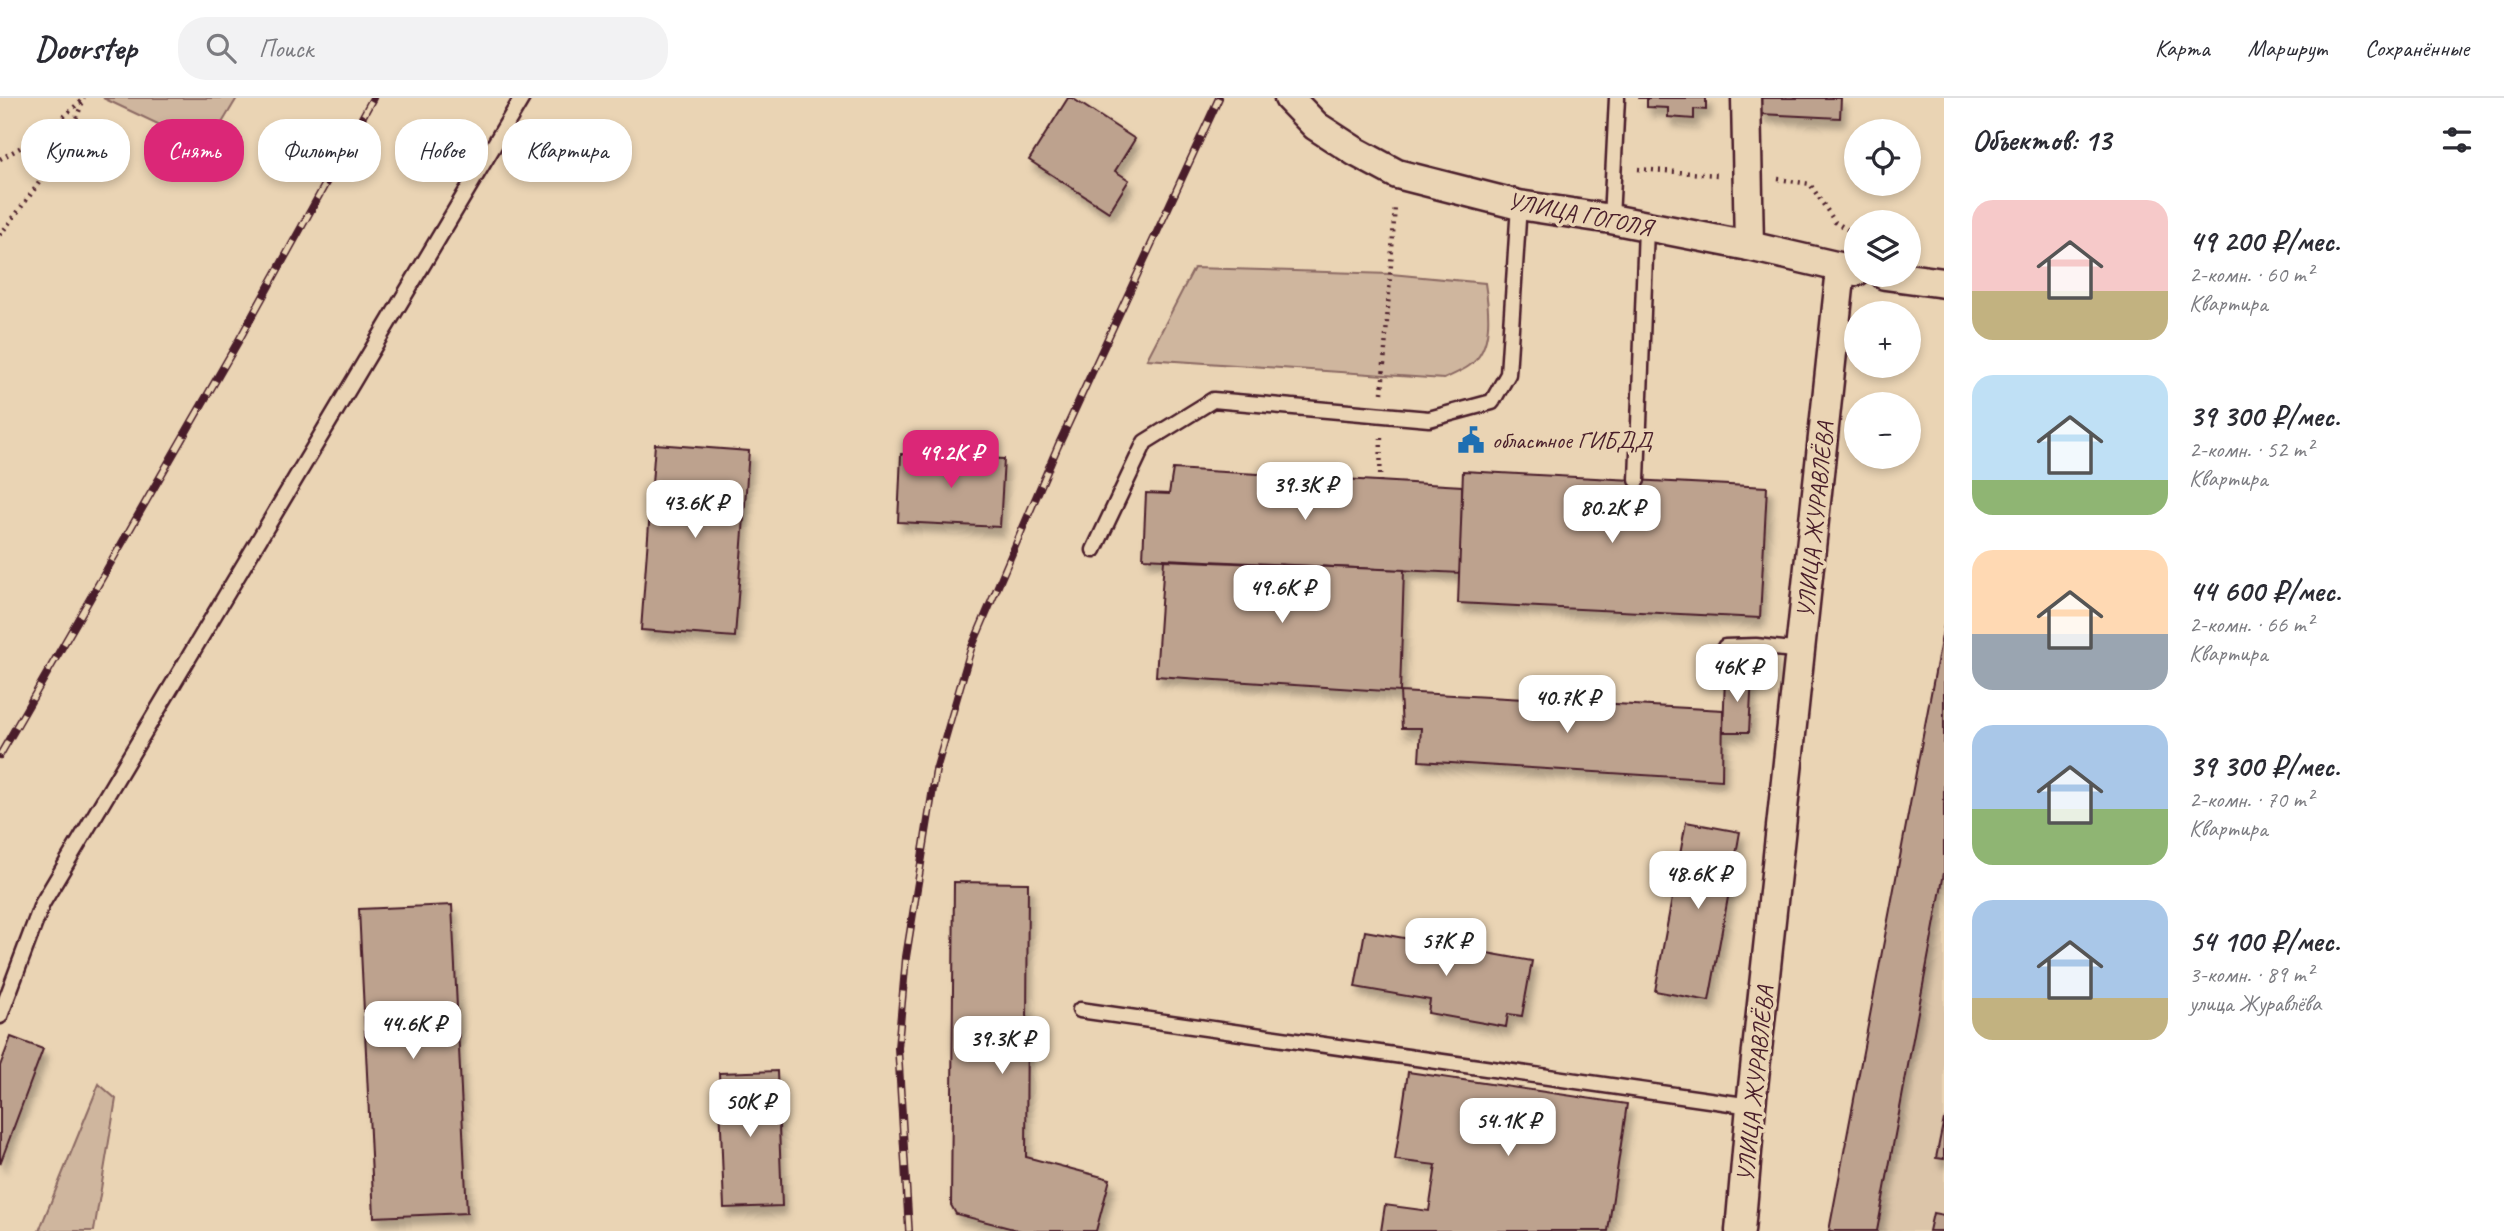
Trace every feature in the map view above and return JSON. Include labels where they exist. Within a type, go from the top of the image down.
[{"type":"street","name":"УЛИЦА ГОГОЛЯ","points":[[1289,98],[1316,125],[1356,152],[1397,174],[1519,205],[1611,219],[1749,246],[1844,269]]},
{"type":"street","points":[[1746,98],[1749,246]]},
{"type":"street","points":[[1921,280],[1944,283]]},
{"type":"street","name":"УЛИЦА ЖУРАВЛЁВА","points":[[1740,1231],[1751,1106],[1802,651],[1847,287]]},
{"type":"lane","points":[[0,1016],[42,904],[522,98]]},
{"type":"lane","points":[[1611,219],[1617,98]]},
{"type":"lane","points":[[1094,550],[1145,442],[1213,400],[1429,419],[1492,402],[1508,374],[1519,205]]},
{"type":"lane","points":[[1637,480],[1646,227]]},
{"type":"lane","points":[[1726,647],[1756,646],[1802,651]]},
{"type":"lane","points":[[1080,1010],[1751,1106]]},
{"type":"path","points":[[0,159],[45,134],[84,98]]},
{"type":"path","points":[[0,235],[49,171],[74,126],[84,98]]},
{"type":"path","points":[[1382,374],[1397,174]]},
{"type":"shaded area","points":[[103,98],[237,98],[224,119],[147,119]]},
{"type":"shaded area","points":[[1194,268],[1391,274],[1485,283],[1488,305],[1486,339],[1477,359],[1444,379],[1147,359]]},
{"type":"shaded area","points":[[1944,625],[1944,1231],[1829,1231]]},
{"type":"shaded area","points":[[99,1084],[116,1099],[94,1231],[39,1231]]},
{"type":"building","points":[[1068,98],[1135,139],[1115,171],[1129,180],[1109,212],[1029,160]]},
{"type":"building","points":[[1647,98],[1706,98],[1706,110],[1694,109],[1694,119],[1668,117],[1668,108],[1647,107]]},
{"type":"building","points":[[1761,98],[1841,98],[1840,118],[1760,114]]},
{"type":"building","points":[[655,444],[749,451],[735,637],[641,630]]},
{"type":"building","points":[[901,454],[1004,459],[1000,527],[898,522]]},
{"type":"building","points":[[1173,469],[1462,486],[1461,573],[1143,558],[1146,493],[1169,494]]},
{"type":"building","points":[[1463,471],[1767,487],[1760,618],[1458,603]]},
{"type":"building","points":[[1164,560],[1404,570],[1400,692],[1156,676]]},
{"type":"building","points":[[1944,625],[1944,873],[1877,1231],[1829,1231]]},
{"type":"building","points":[[1752,676],[1749,732],[1723,732],[1725,677]]},
{"type":"building","points":[[1400,692],[1723,710],[1722,780],[1419,761],[1421,728],[1402,728]]},
{"type":"building","points":[[1686,822],[1740,832],[1709,1001],[1655,991]]},
{"type":"building","points":[[954,882],[1028,883],[1026,1157],[1110,1179],[1096,1231],[1021,1231],[956,1214],[951,1205]]},
{"type":"building","points":[[452,905],[467,1213],[374,1217],[359,909]]},
{"type":"building","points":[[1365,931],[1532,961],[1522,1016],[1508,1014],[1506,1027],[1428,1013],[1430,1000],[1355,987]]},
{"type":"building","points":[[11,1037],[43,1049],[0,1164],[0,1066]]},
{"type":"building","points":[[777,1071],[782,1206],[724,1208],[719,1073]]},
{"type":"building","points":[[1408,1072],[1627,1104],[1608,1231],[1381,1231],[1385,1205],[1429,1211],[1436,1165],[1395,1160]]},
{"type":"building","points":[[1944,1119],[1944,1159],[1936,1158]]},
{"type":"building","points":[[1933,1213],[1944,1215],[1944,1231],[1929,1231]]},
{"type":"railway","points":[[0,755],[239,340],[373,98]]},
{"type":"railway","points":[[909,1231],[898,1048],[906,957],[936,770],[971,649],[1058,446],[1219,98]]},
{"type":"place","name":"областное ГИБДД","points":[[1471,440]]}]
